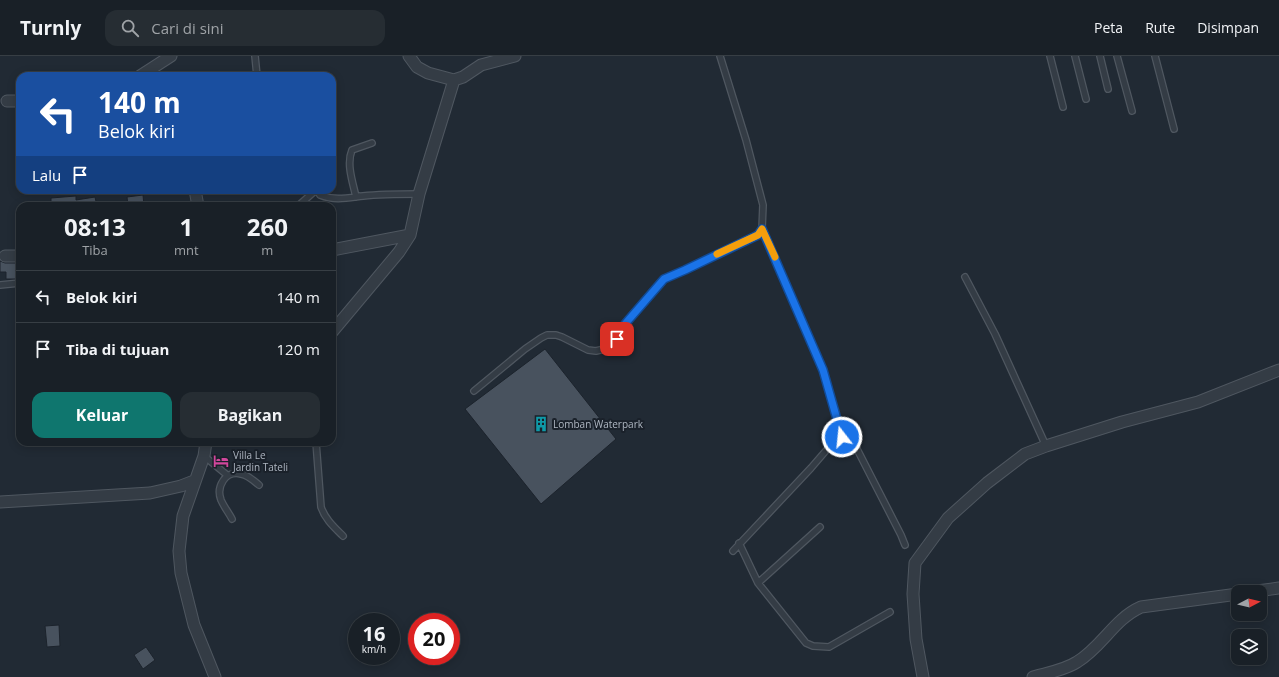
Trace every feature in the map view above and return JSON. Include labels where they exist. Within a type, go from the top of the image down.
[{"type":"street","points":[[153,72],[171,56]]},
{"type":"street","points":[[409,56],[417,67],[428,73],[454,80],[463,77],[481,65],[515,56]]},
{"type":"street","points":[[336,327],[399,252],[410,235],[419,194],[454,80]]},
{"type":"street","points":[[7,101],[16,101]]},
{"type":"street","points":[[336,249],[410,235]]},
{"type":"street","points":[[5,256],[16,256]]},
{"type":"street","points":[[922,677],[916,639],[914,563],[948,518],[987,483],[1025,454],[1122,422],[1198,402],[1279,370]]},
{"type":"street","points":[[205,446],[200,470],[194,481],[183,516],[179,551],[181,573],[194,625],[215,677]]},
{"type":"street","points":[[0,502],[150,492],[181,486],[194,481]]},
{"type":"street","points":[[1267,590],[1279,588]]},
{"type":"street","points":[[1033,677],[1077,663],[1086,656],[1117,623],[1134,610],[1141,607],[1231,595]]},
{"type":"lane","points":[[255,56],[257,72]]},
{"type":"lane","points":[[720,56],[746,140],[763,205],[762,229],[823,370],[842,437]]},
{"type":"lane","points":[[1050,56],[1063,107]]},
{"type":"lane","points":[[1075,56],[1086,99]]},
{"type":"lane","points":[[1100,56],[1108,89]]},
{"type":"lane","points":[[1117,56],[1132,111]]},
{"type":"lane","points":[[1155,56],[1174,129]]},
{"type":"lane","points":[[372,143],[352,150],[350,155],[351,176],[356,197],[419,194]]},
{"type":"lane","points":[[302,202],[312,194]]},
{"type":"lane","points":[[319,194],[327,198],[342,199],[363,196]]},
{"type":"lane","points":[[474,391],[525,349],[547,335],[562,337],[588,350],[596,351],[608,348],[617,339],[625,324],[642,303],[664,279],[758,235],[762,229]]},
{"type":"lane","points":[[964,277],[995,334],[1046,446]]},
{"type":"lane","points":[[0,285],[16,283]]},
{"type":"lane","points":[[733,551],[811,468],[836,439],[842,437],[847,437],[857,449],[905,545]]},
{"type":"lane","points":[[316,446],[321,507],[324,516],[343,536]]},
{"type":"lane","points":[[204,456],[227,475]]},
{"type":"lane","points":[[232,519],[221,500],[220,492],[224,479],[227,475],[233,473],[245,475],[259,485]]},
{"type":"lane","points":[[758,583],[820,527]]},
{"type":"lane","points":[[739,543],[758,583],[806,643],[813,646],[829,647],[890,612]]},
{"type":"building","points":[[143,195],[144,202],[128,202],[127,197]]},
{"type":"building","points":[[76,196],[76,200],[95,197],[96,202],[51,202],[51,198]]},
{"type":"building","points":[[0,261],[5,263],[16,263],[16,279],[6,279],[6,272],[0,272]]},
{"type":"building","name":"Lomban Waterpark","points":[[545,349],[616,439],[541,504],[465,409]]},
{"type":"building","points":[[59,625],[60,646],[47,647],[45,626]]},
{"type":"building","points":[[146,647],[155,660],[143,669],[134,655]]},
{"type":"slow traffic","points":[[717,254],[758,235],[762,229],[775,257]]},
{"type":"place","name":"Lomban Waterpark","points":[[541,424]]},
{"type":"place","name":"Villa Le Jardin Tateli","points":[[221,461]]},
{"type":"route","points":[[617,339],[625,324],[664,279],[758,235],[762,229],[823,370],[842,437]]}]
